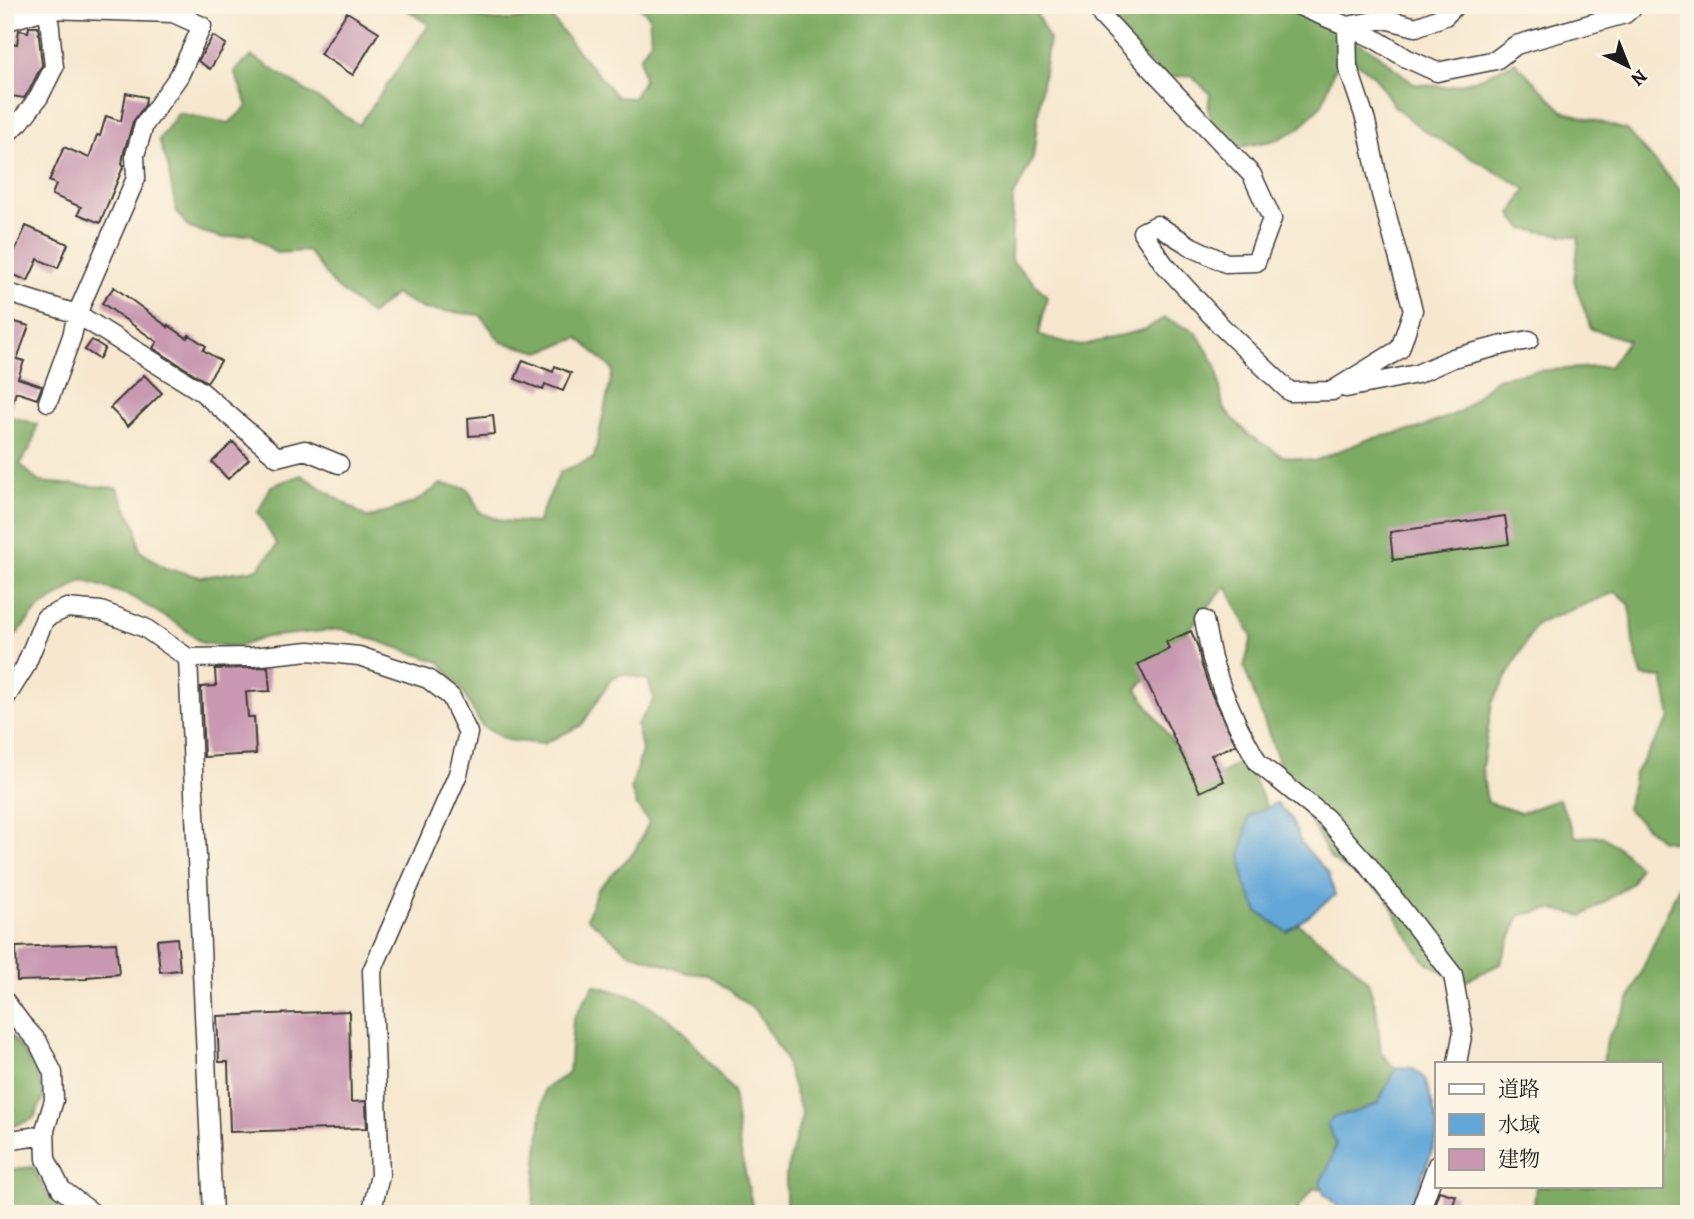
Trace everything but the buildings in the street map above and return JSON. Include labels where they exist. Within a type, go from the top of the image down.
[{"type":"street","points":[[1098,5],[1102,16],[1252,175],[1272,219],[1256,262],[1226,263],[1192,247],[1157,225],[1142,232],[1164,264],[1222,327],[1290,392],[1332,391],[1417,374],[1453,358],[1529,340]]},
{"type":"street","points":[[1297,5],[1375,38],[1406,58],[1437,72],[1496,60],[1516,45],[1625,14],[1635,5]]},
{"type":"street","points":[[1347,26],[1385,19],[1416,27],[1445,16],[1456,5]]},
{"type":"street","points":[[5,22],[48,9],[135,8],[173,13],[202,26],[179,76],[144,125],[135,155],[136,178],[77,314],[72,336],[48,402]]},
{"type":"street","points":[[5,135],[20,122],[39,97],[54,67],[48,9]]},
{"type":"street","points":[[1332,391],[1400,349],[1413,310],[1381,194],[1366,121],[1348,66],[1347,26]]},
{"type":"street","points":[[5,292],[77,314],[202,392],[277,457],[305,450],[340,464]]},
{"type":"street","points":[[5,699],[25,667],[45,618],[67,608],[101,611],[145,628],[188,658],[252,657],[309,651],[359,656],[428,678],[451,697],[468,733],[458,774],[372,971],[380,1175],[371,1214]]},
{"type":"street","points":[[1204,620],[1212,659],[1223,689],[1238,726],[1258,763],[1326,818],[1368,865],[1453,975],[1464,1031],[1457,1062]]},
{"type":"street","points":[[188,658],[213,1214]]},
{"type":"street","points":[[5,1001],[38,1042],[53,1073],[54,1100],[45,1130],[46,1160],[61,1189],[94,1214]]},
{"type":"street","points":[[5,1141],[45,1135]]},
{"type":"street","points":[[1419,1214],[1435,1170]]},
{"type":"green space","points":[[400,5],[458,5],[490,20],[513,20],[549,14],[617,97],[633,98],[644,80],[640,57],[651,40],[649,16],[638,5],[990,5],[993,8],[1036,13],[1049,39],[1033,158],[1013,198],[1011,260],[1047,296],[1039,335],[1080,346],[1146,329],[1164,318],[1196,332],[1217,367],[1223,408],[1250,436],[1283,456],[1314,461],[1369,439],[1417,429],[1460,412],[1497,378],[1534,371],[1610,366],[1628,340],[1591,329],[1574,281],[1579,237],[1523,229],[1511,215],[1526,189],[1423,130],[1395,107],[1375,77],[1347,54],[1333,72],[1323,103],[1299,129],[1276,140],[1240,147],[1216,132],[1208,110],[1210,94],[1191,75],[1166,78],[1132,47],[1105,5],[1318,5],[1350,38],[1377,53],[1414,84],[1447,87],[1476,80],[1515,62],[1563,111],[1626,130],[1689,200],[1689,845],[1659,839],[1627,809],[1635,773],[1671,717],[1663,678],[1642,676],[1633,644],[1630,605],[1616,592],[1536,624],[1492,703],[1482,768],[1487,802],[1521,813],[1559,799],[1576,837],[1602,836],[1639,867],[1632,883],[1583,916],[1552,909],[1520,915],[1500,964],[1459,984],[1423,959],[1386,896],[1331,859],[1309,819],[1292,797],[1244,667],[1252,637],[1226,586],[1137,689],[1202,785],[1244,760],[1269,811],[1278,909],[1350,963],[1368,982],[1376,1007],[1381,1053],[1407,1081],[1329,1189],[1314,1188],[1293,1214],[786,1214],[786,1174],[802,1115],[784,1057],[757,1012],[709,975],[688,973],[628,952],[587,918],[597,890],[635,851],[649,822],[637,806],[631,789],[642,750],[637,725],[654,699],[648,680],[624,674],[612,678],[582,725],[543,744],[506,740],[482,726],[461,689],[440,662],[342,629],[266,637],[237,647],[202,643],[179,625],[130,596],[83,580],[37,610],[5,648],[5,415],[37,424],[33,443],[20,464],[39,482],[117,488],[136,527],[140,551],[165,568],[201,577],[258,569],[277,545],[258,512],[271,486],[301,475],[368,518],[415,502],[441,484],[467,488],[481,513],[503,521],[537,523],[560,472],[594,458],[613,370],[579,338],[540,352],[501,342],[480,315],[423,309],[395,294],[371,315],[334,285],[308,251],[276,253],[251,234],[223,238],[189,228],[176,211],[168,166],[159,140],[178,113],[229,123],[248,106],[234,71],[252,56],[359,125],[429,25]]},
{"type":"green space","points":[[1689,863],[1689,1214],[1533,1214],[1536,1188],[1662,1188],[1662,1062],[1603,1062],[1607,1039],[1626,1007]]},
{"type":"green space","points":[[594,985],[638,998],[679,1026],[733,1091],[740,1148],[754,1214],[532,1214],[544,1089],[569,1073],[573,1019]]},
{"type":"green space","points":[[5,1027],[35,1069],[44,1097],[33,1119],[5,1129]]},
{"type":"green space","points":[[33,1167],[47,1194],[65,1214],[5,1214],[5,1170]]},
{"type":"water","points":[[1276,803],[1291,818],[1301,843],[1329,874],[1335,895],[1287,932],[1258,912],[1245,884],[1241,854],[1249,816]]},
{"type":"water","points":[[1396,1067],[1412,1068],[1425,1079],[1435,1114],[1435,1143],[1409,1210],[1405,1214],[1347,1214],[1324,1194],[1320,1182],[1329,1166],[1336,1143],[1327,1124],[1334,1117],[1378,1103]]}]
